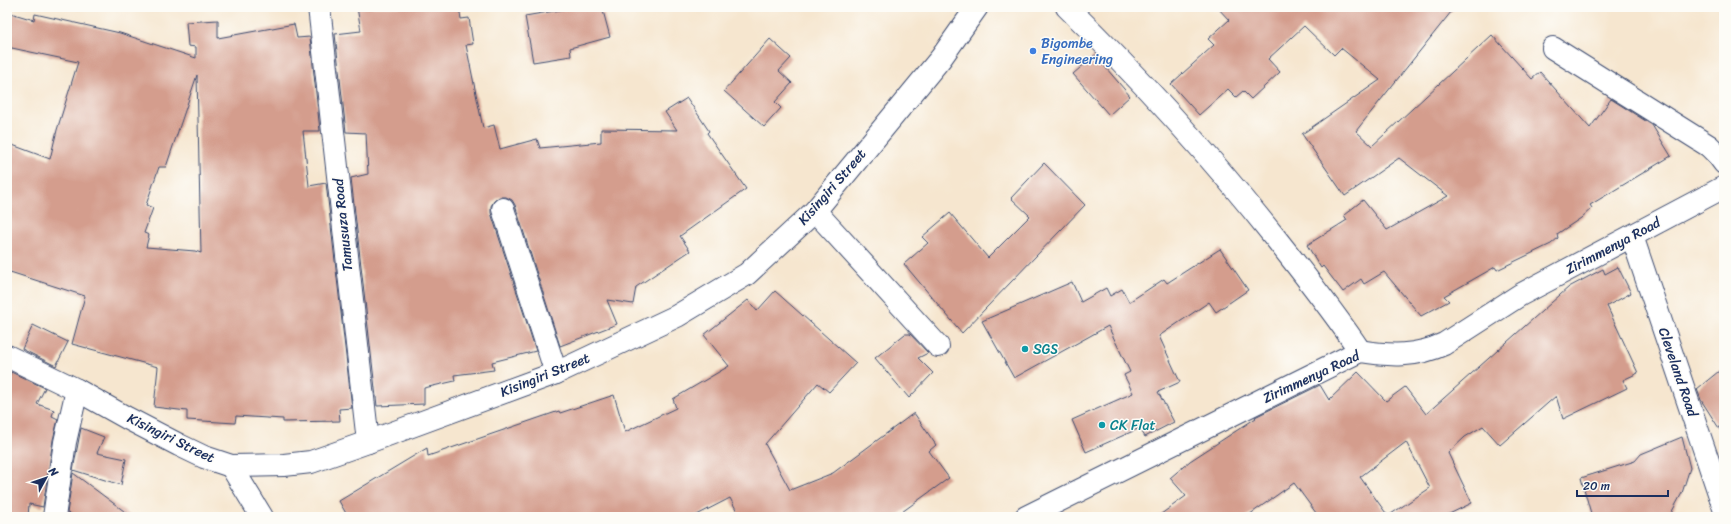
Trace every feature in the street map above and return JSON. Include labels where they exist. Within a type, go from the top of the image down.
[{"type":"street","name":"Tamusuza Road","points":[[319,7],[368,442]]},
{"type":"street","name":"Kisingiri Street","points":[[7,356],[77,390],[127,418],[204,457],[231,466],[284,465],[311,462],[368,442],[556,373],[677,316],[747,274],[815,211],[941,58],[977,7]]},
{"type":"street","points":[[1067,7],[1111,50],[1174,116],[1244,199],[1337,315],[1360,351]]},
{"type":"street","points":[[1553,48],[1709,146],[1724,163]]},
{"type":"street","name":"Zirimmenya Road","points":[[1026,517],[1360,351],[1401,356],[1431,350],[1459,336],[1520,295],[1724,187]]},
{"type":"street","points":[[503,210],[556,373]]},
{"type":"street","points":[[815,211],[938,346]]},
{"type":"street","name":"Cleveland Road","points":[[1632,236],[1724,508]]},
{"type":"street","points":[[54,517],[65,442],[77,390]]},
{"type":"street","points":[[231,466],[262,517]]},
{"type":"building","points":[[357,7],[459,7],[461,19],[469,18],[473,44],[466,45],[483,128],[494,125],[500,149],[537,139],[540,148],[601,142],[601,129],[677,130],[665,112],[687,98],[709,131],[707,133],[746,189],[680,236],[690,251],[636,287],[633,304],[607,300],[617,324],[560,346],[515,205],[512,200],[506,197],[499,197],[491,206],[491,213],[536,351],[492,362],[494,370],[454,375],[455,381],[424,388],[424,404],[377,406],[351,178],[368,174],[366,133],[346,132],[335,34],[361,31]]},
{"type":"building","points":[[578,7],[602,7],[610,37],[570,48],[571,56],[533,62],[525,16]]},
{"type":"building","points":[[1217,7],[1455,7],[1356,131],[1372,146],[1492,35],[1532,79],[1540,72],[1590,128],[1611,99],[1652,125],[1671,156],[1590,205],[1592,208],[1581,218],[1557,234],[1558,238],[1551,244],[1497,270],[1495,267],[1444,296],[1449,301],[1421,316],[1384,272],[1364,284],[1361,279],[1343,292],[1323,266],[1321,268],[1307,245],[1347,220],[1344,215],[1363,200],[1387,230],[1448,196],[1399,158],[1345,196],[1302,134],[1380,80],[1341,48],[1334,55],[1304,26],[1268,59],[1280,72],[1251,99],[1243,91],[1236,97],[1228,89],[1199,115],[1171,84],[1214,45],[1208,39],[1229,20]]},
{"type":"building","points":[[7,12],[34,20],[35,14],[120,33],[196,58],[196,47],[188,46],[186,22],[218,20],[218,38],[294,24],[297,38],[310,37],[320,131],[303,131],[309,186],[326,183],[352,408],[339,409],[340,421],[283,422],[283,419],[236,416],[235,423],[187,420],[187,411],[154,407],[158,367],[72,344],[85,296],[7,271],[7,143],[50,159],[57,130],[78,62],[7,47]],"holes":[[[197,75],[201,253],[195,251],[146,247],[149,235],[144,233],[153,208],[146,205],[159,167],[166,167]]]},
{"type":"building","points":[[770,39],[791,58],[779,71],[792,83],[775,102],[781,108],[764,127],[724,91]]},
{"type":"building","points":[[1095,55],[1130,96],[1109,115],[1073,74]]},
{"type":"building","points":[[1044,163],[1085,205],[962,333],[904,264],[928,243],[922,237],[950,213],[988,258],[1030,216],[1011,198]]},
{"type":"building","points":[[1220,249],[1248,290],[1216,312],[1209,302],[1159,336],[1180,382],[1158,392],[1174,422],[1145,437],[1140,428],[1086,452],[1072,420],[1133,393],[1124,375],[1130,372],[1108,326],[1014,378],[982,321],[1072,282],[1081,302],[1106,288],[1110,296],[1122,289],[1129,302],[1164,279],[1167,283]]},
{"type":"building","points":[[1618,267],[1631,293],[1607,306],[1638,373],[1623,380],[1627,388],[1563,419],[1556,396],[1500,445],[1483,426],[1465,437],[1448,453],[1472,503],[1443,517],[1319,517],[1294,483],[1246,517],[1157,517],[1186,496],[1170,478],[1190,461],[1256,418],[1255,417],[1320,385],[1329,400],[1358,372],[1386,401],[1405,387],[1426,414],[1569,287],[1603,269],[1605,274]],"holes":[[[1406,442],[1430,488],[1388,516],[1360,477]]]},
{"type":"building","points":[[775,291],[856,363],[829,392],[818,383],[765,444],[790,490],[833,473],[914,413],[936,445],[929,451],[949,478],[895,517],[740,517],[730,498],[693,517],[348,517],[339,501],[427,448],[428,456],[559,411],[560,413],[614,395],[625,432],[676,408],[673,399],[729,366],[704,335],[748,300],[757,311]]},
{"type":"building","points":[[33,325],[68,342],[56,366],[22,349]]},
{"type":"building","points":[[905,334],[910,334],[928,353],[918,358],[933,373],[909,398],[875,358]]},
{"type":"building","points":[[1724,367],[1724,436],[1701,400],[1697,389]]},
{"type":"building","points":[[11,372],[45,388],[37,404],[54,410],[52,416],[58,419],[53,440],[43,507],[29,504],[28,517],[7,517],[7,381]]},
{"type":"building","points":[[81,428],[104,437],[97,453],[126,459],[121,485],[73,470]]},
{"type":"building","points":[[1682,437],[1690,468],[1682,493],[1669,517],[1592,517],[1581,478],[1635,461],[1641,454]]},
{"type":"building","points":[[73,473],[132,517],[82,517],[67,513]]},
{"type":"place","name":"Bigombe Engineering","points":[[1033,51]]},
{"type":"place","name":"SGS","points":[[1025,349]]},
{"type":"place","name":"CK Flat","points":[[1102,425]]}]
